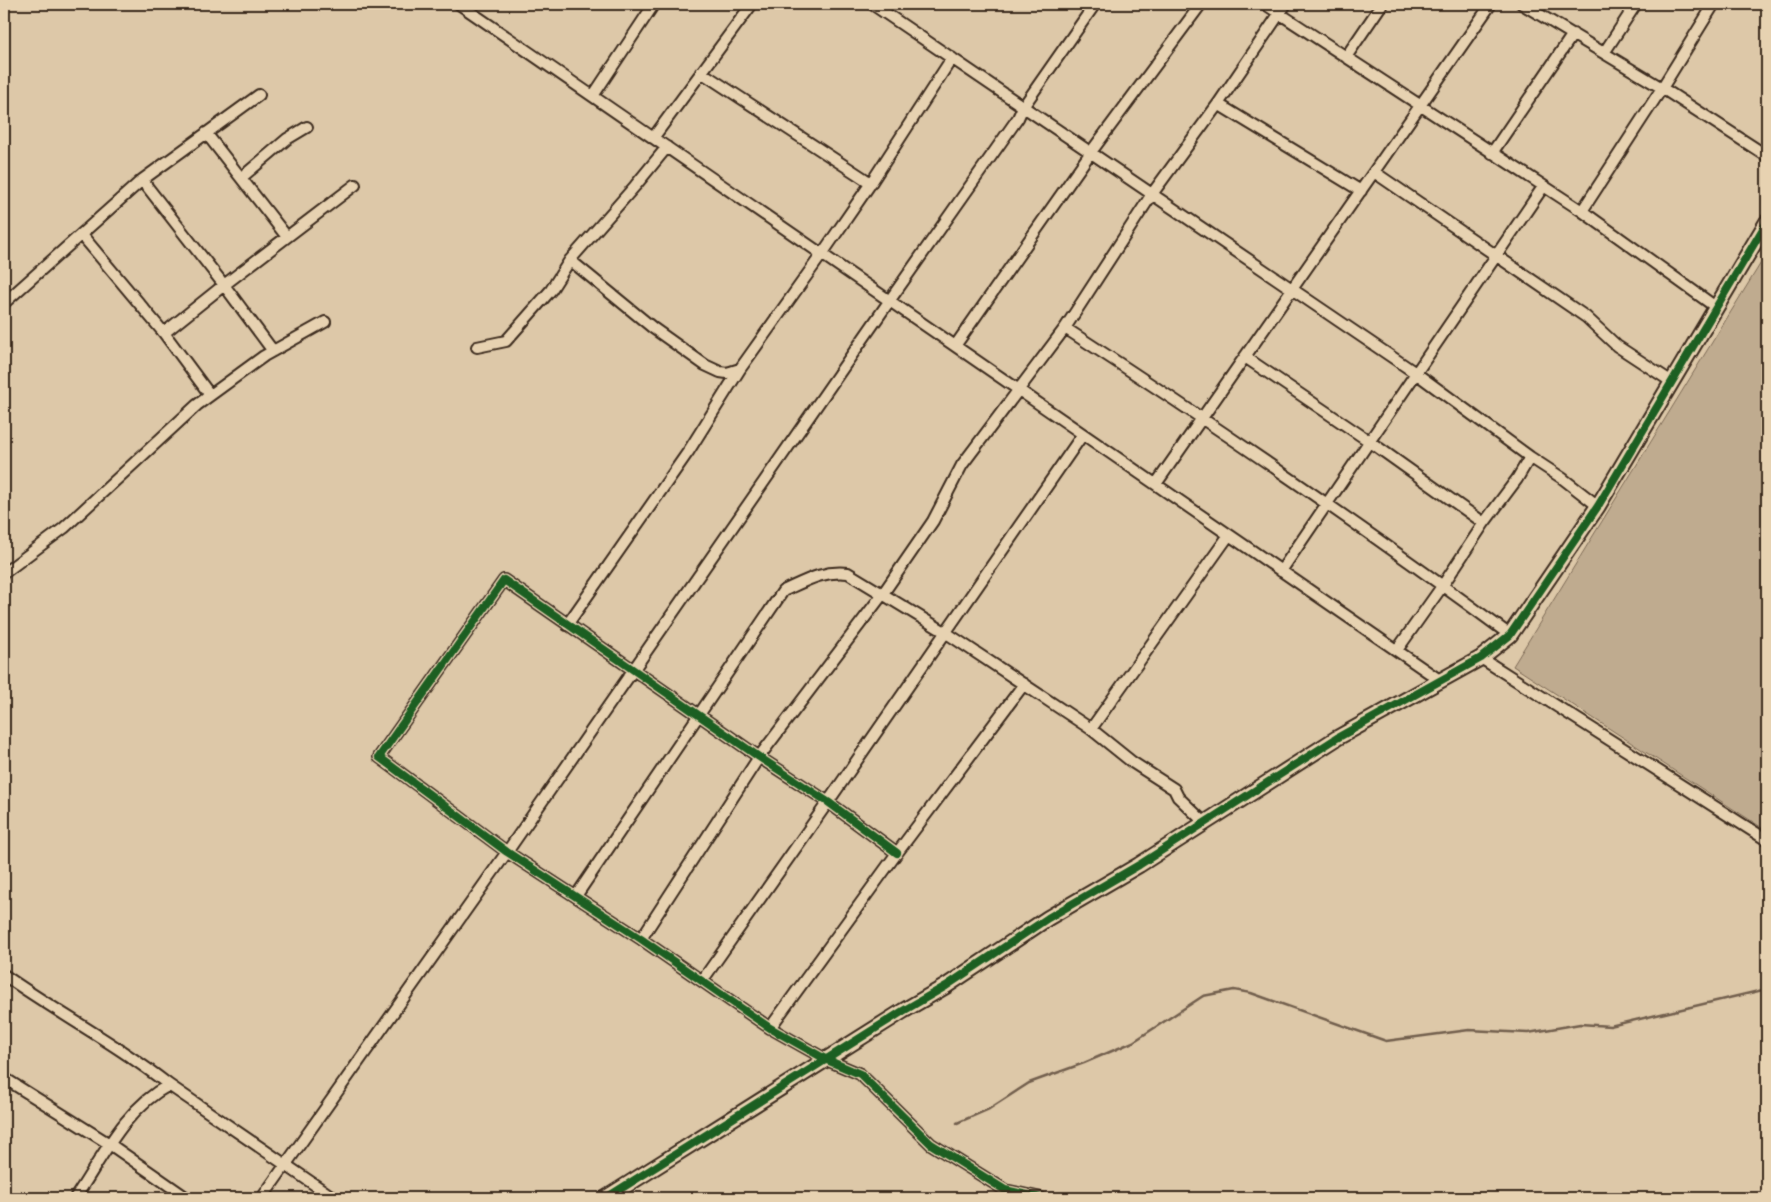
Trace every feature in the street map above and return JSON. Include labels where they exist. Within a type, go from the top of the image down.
[{"type":"street","points":[[459,4],[1442,681]]},
{"type":"street","points":[[593,96],[654,4]]},
{"type":"street","points":[[654,138],[752,4]]},
{"type":"street","points":[[872,4],[1417,374],[1598,506]]},
{"type":"street","points":[[262,1198],[507,852],[1096,4]]},
{"type":"street","points":[[955,346],[1091,152],[1201,4]]},
{"type":"street","points":[[1265,4],[1582,211],[1718,308]]},
{"type":"street","points":[[642,939],[759,757],[882,594],[933,521],[962,465],[1065,328],[1152,194],[1218,104],[1286,4]]},
{"type":"street","points":[[1346,57],[1382,4]]},
{"type":"street","points":[[1156,484],[1491,4]]},
{"type":"street","points":[[1522,4],[1662,88],[1767,156]]},
{"type":"street","points":[[1604,53],[1636,4]]},
{"type":"street","points":[[1582,211],[1714,4]]},
{"type":"street","points":[[1492,153],[1573,34]]},
{"type":"street","points":[[567,625],[688,452],[740,369],[871,183],[952,58]]},
{"type":"street","points":[[701,72],[871,183]]},
{"type":"street","points":[[4,303],[142,180],[259,95]]},
{"type":"street","points":[[1218,104],[1361,190]]},
{"type":"street","points":[[241,178],[287,139],[307,127]]},
{"type":"street","points":[[206,133],[287,237]]},
{"type":"street","points":[[477,347],[506,341],[551,290],[570,260],[667,147]]},
{"type":"street","points":[[1374,172],[1586,317],[1616,346],[1672,382]]},
{"type":"street","points":[[142,180],[224,284],[273,351]]},
{"type":"street","points":[[164,333],[224,284],[356,185]]},
{"type":"street","points":[[1281,571],[1543,187]]},
{"type":"street","points":[[606,1198],[903,1011],[946,986],[1048,918],[1139,865],[1337,738],[1481,658],[1510,635],[1598,506],[1718,308],[1767,222]]},
{"type":"street","points":[[81,234],[164,333],[210,395]]},
{"type":"street","points":[[570,260],[652,328],[705,365],[727,373],[740,369]]},
{"type":"street","points":[[4,573],[64,528],[197,405],[273,351],[326,322]]},
{"type":"street","points":[[1065,328],[1203,418],[1443,585],[1510,635]]},
{"type":"street","points":[[1245,357],[1369,441],[1484,523]]},
{"type":"street","points":[[702,981],[1083,434]]},
{"type":"street","points":[[1397,650],[1484,523],[1517,479],[1530,457]]},
{"type":"street","points":[[1091,729],[1229,535]]},
{"type":"street","points":[[576,896],[783,591],[833,571],[848,573],[944,632],[1091,729],[1132,762],[1174,789],[1178,797],[1205,823]]},
{"type":"street","points":[[898,853],[828,802],[699,716],[504,580],[379,757],[507,852],[642,939],[770,1028],[826,1060],[860,1074],[932,1144],[1004,1194],[1041,1198]]},
{"type":"street","points":[[1481,658],[1767,840]]},
{"type":"street","points":[[770,1028],[1024,684]]},
{"type":"street","points":[[4,975],[151,1070],[169,1085],[334,1198]]},
{"type":"street","points":[[4,1078],[110,1145],[187,1198]]},
{"type":"street","points":[[75,1198],[131,1115],[158,1090],[169,1085]]},
{"type":"shaded area","points":[[1767,253],[1767,831],[1513,666]]},
{"type":"waterway","points":[[957,1123],[989,1109],[1029,1083],[1084,1063],[1133,1042],[1203,996],[1234,990],[1251,993],[1386,1041],[1469,1030],[1528,1033],[1580,1024],[1610,1026],[1767,989]]},
{"type":"cycle path","points":[[606,1198],[903,1011],[946,986],[1048,918],[1139,865],[1337,738],[1481,658],[1510,635],[1598,506],[1767,222]]},
{"type":"cycle path","points":[[897,853],[828,802],[759,757],[504,580],[379,757],[507,852],[641,939],[770,1028],[827,1060],[860,1074],[931,1144],[1005,1190],[1041,1198]]}]
